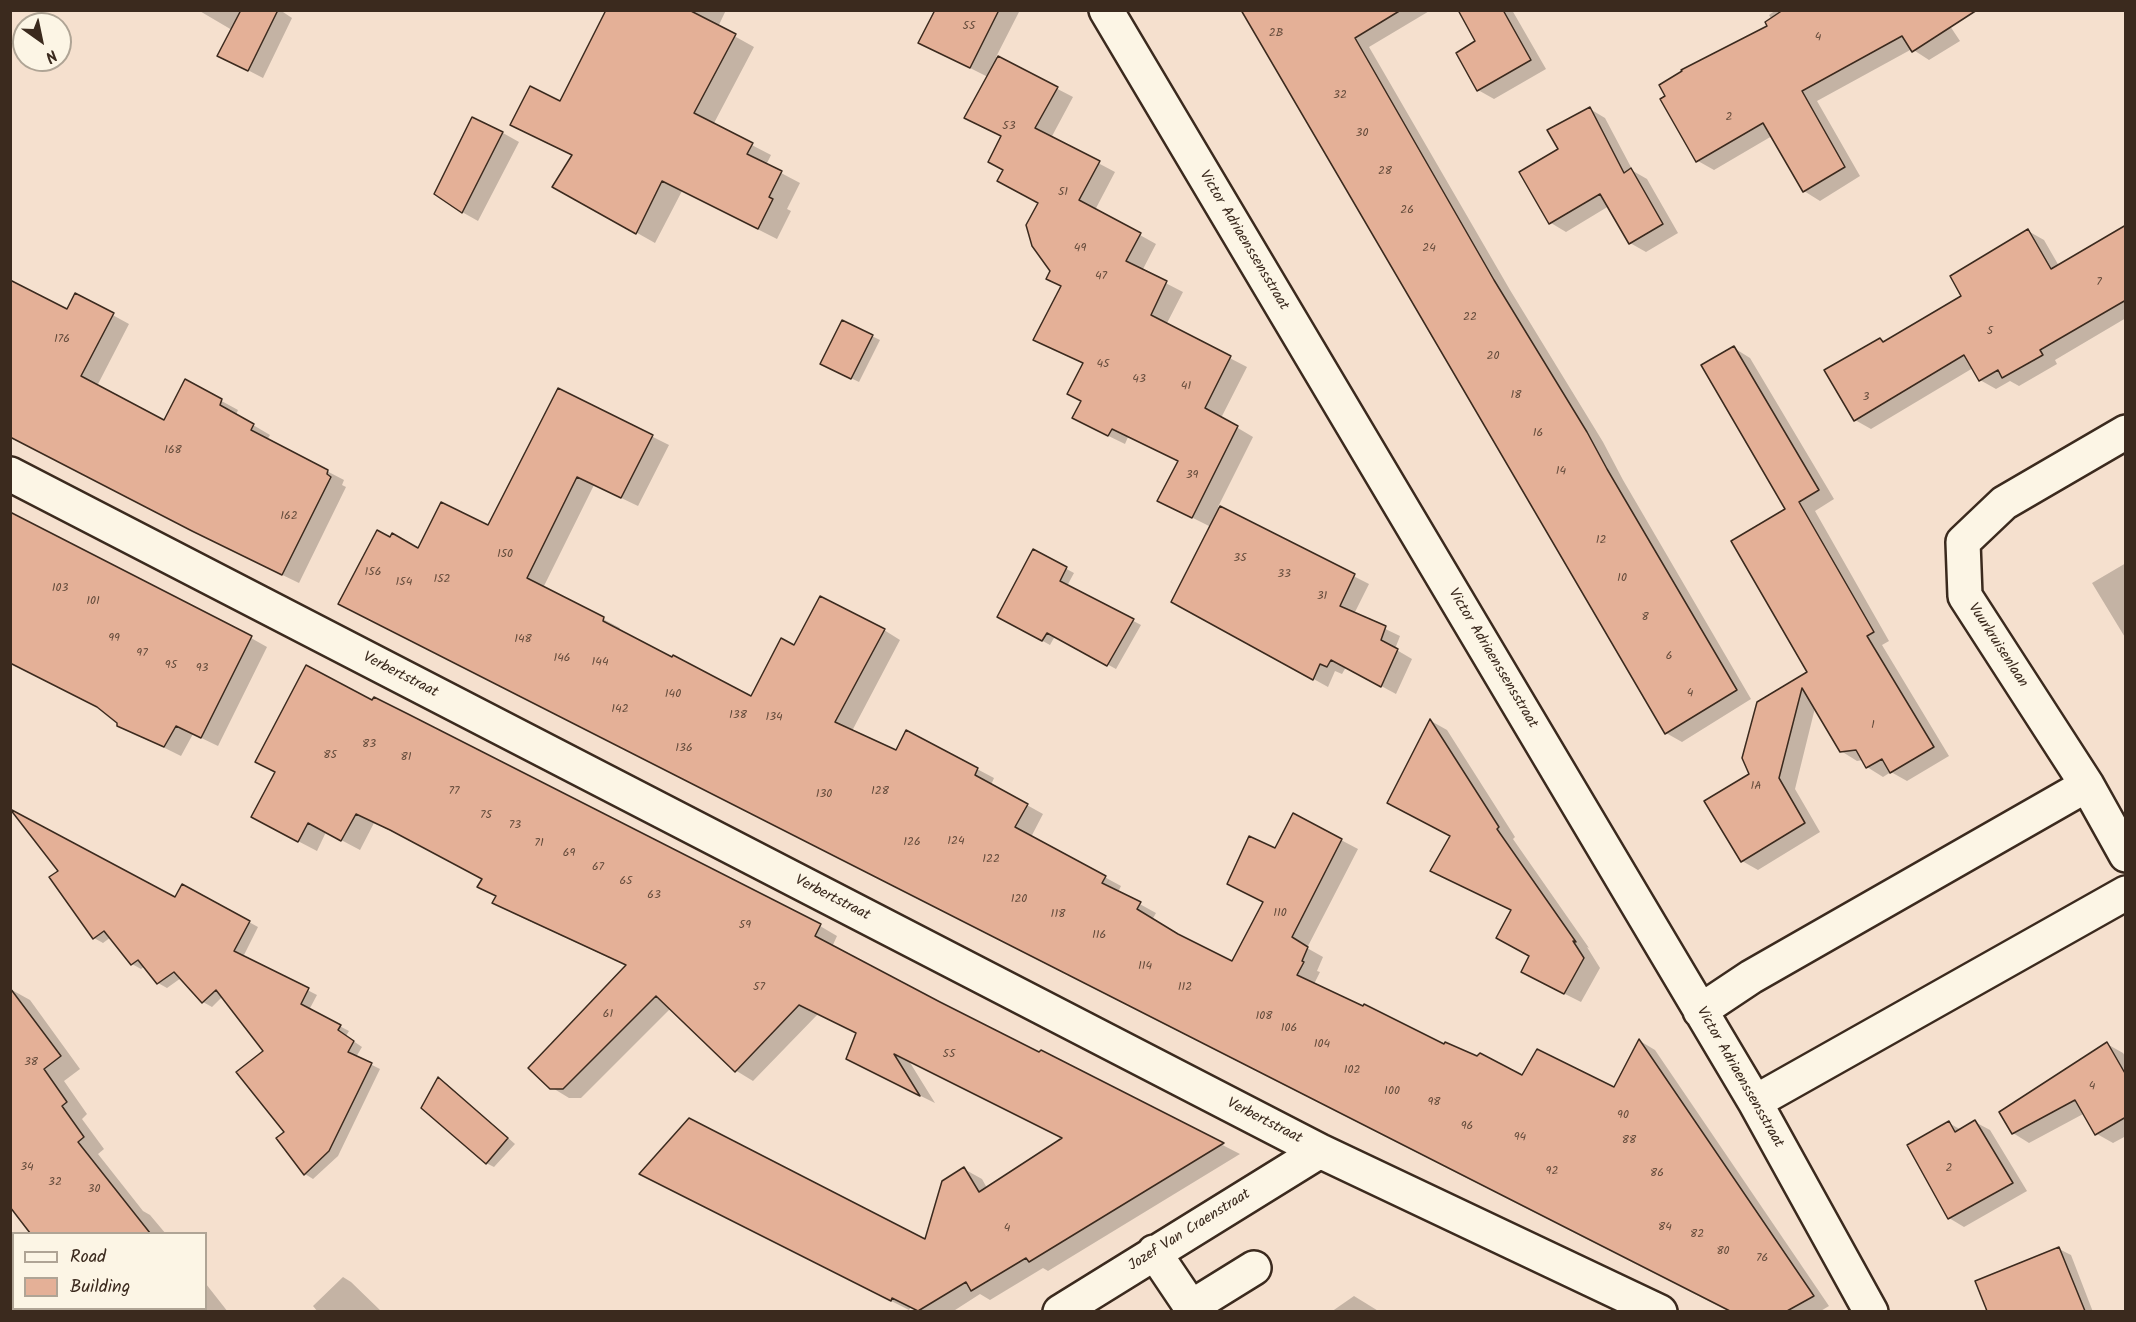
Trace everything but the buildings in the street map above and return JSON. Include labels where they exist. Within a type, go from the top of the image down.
[{"type":"street","name":"Victor Adriaenssensstraat","points":[[1106,10],[1755,1102],[1871,1311]]},
{"type":"street","name":"Vuurkruisenlaan","points":[[2126,432],[2004,503],[1963,542],[1965,596],[2087,785],[2126,855]]},
{"type":"street","name":"Verbertstraat","points":[[10,474],[1320,1150],[1660,1311]]},
{"type":"street","points":[[1700,1011],[1751,977],[2087,785]]},
{"type":"street","points":[[1755,1102],[2126,894]]},
{"type":"street","name":"Jozef Van Craenstraat","points":[[1060,1311],[1320,1150]]},
{"type":"street","points":[[1154,1252],[1191,1307],[1254,1268]]}]
